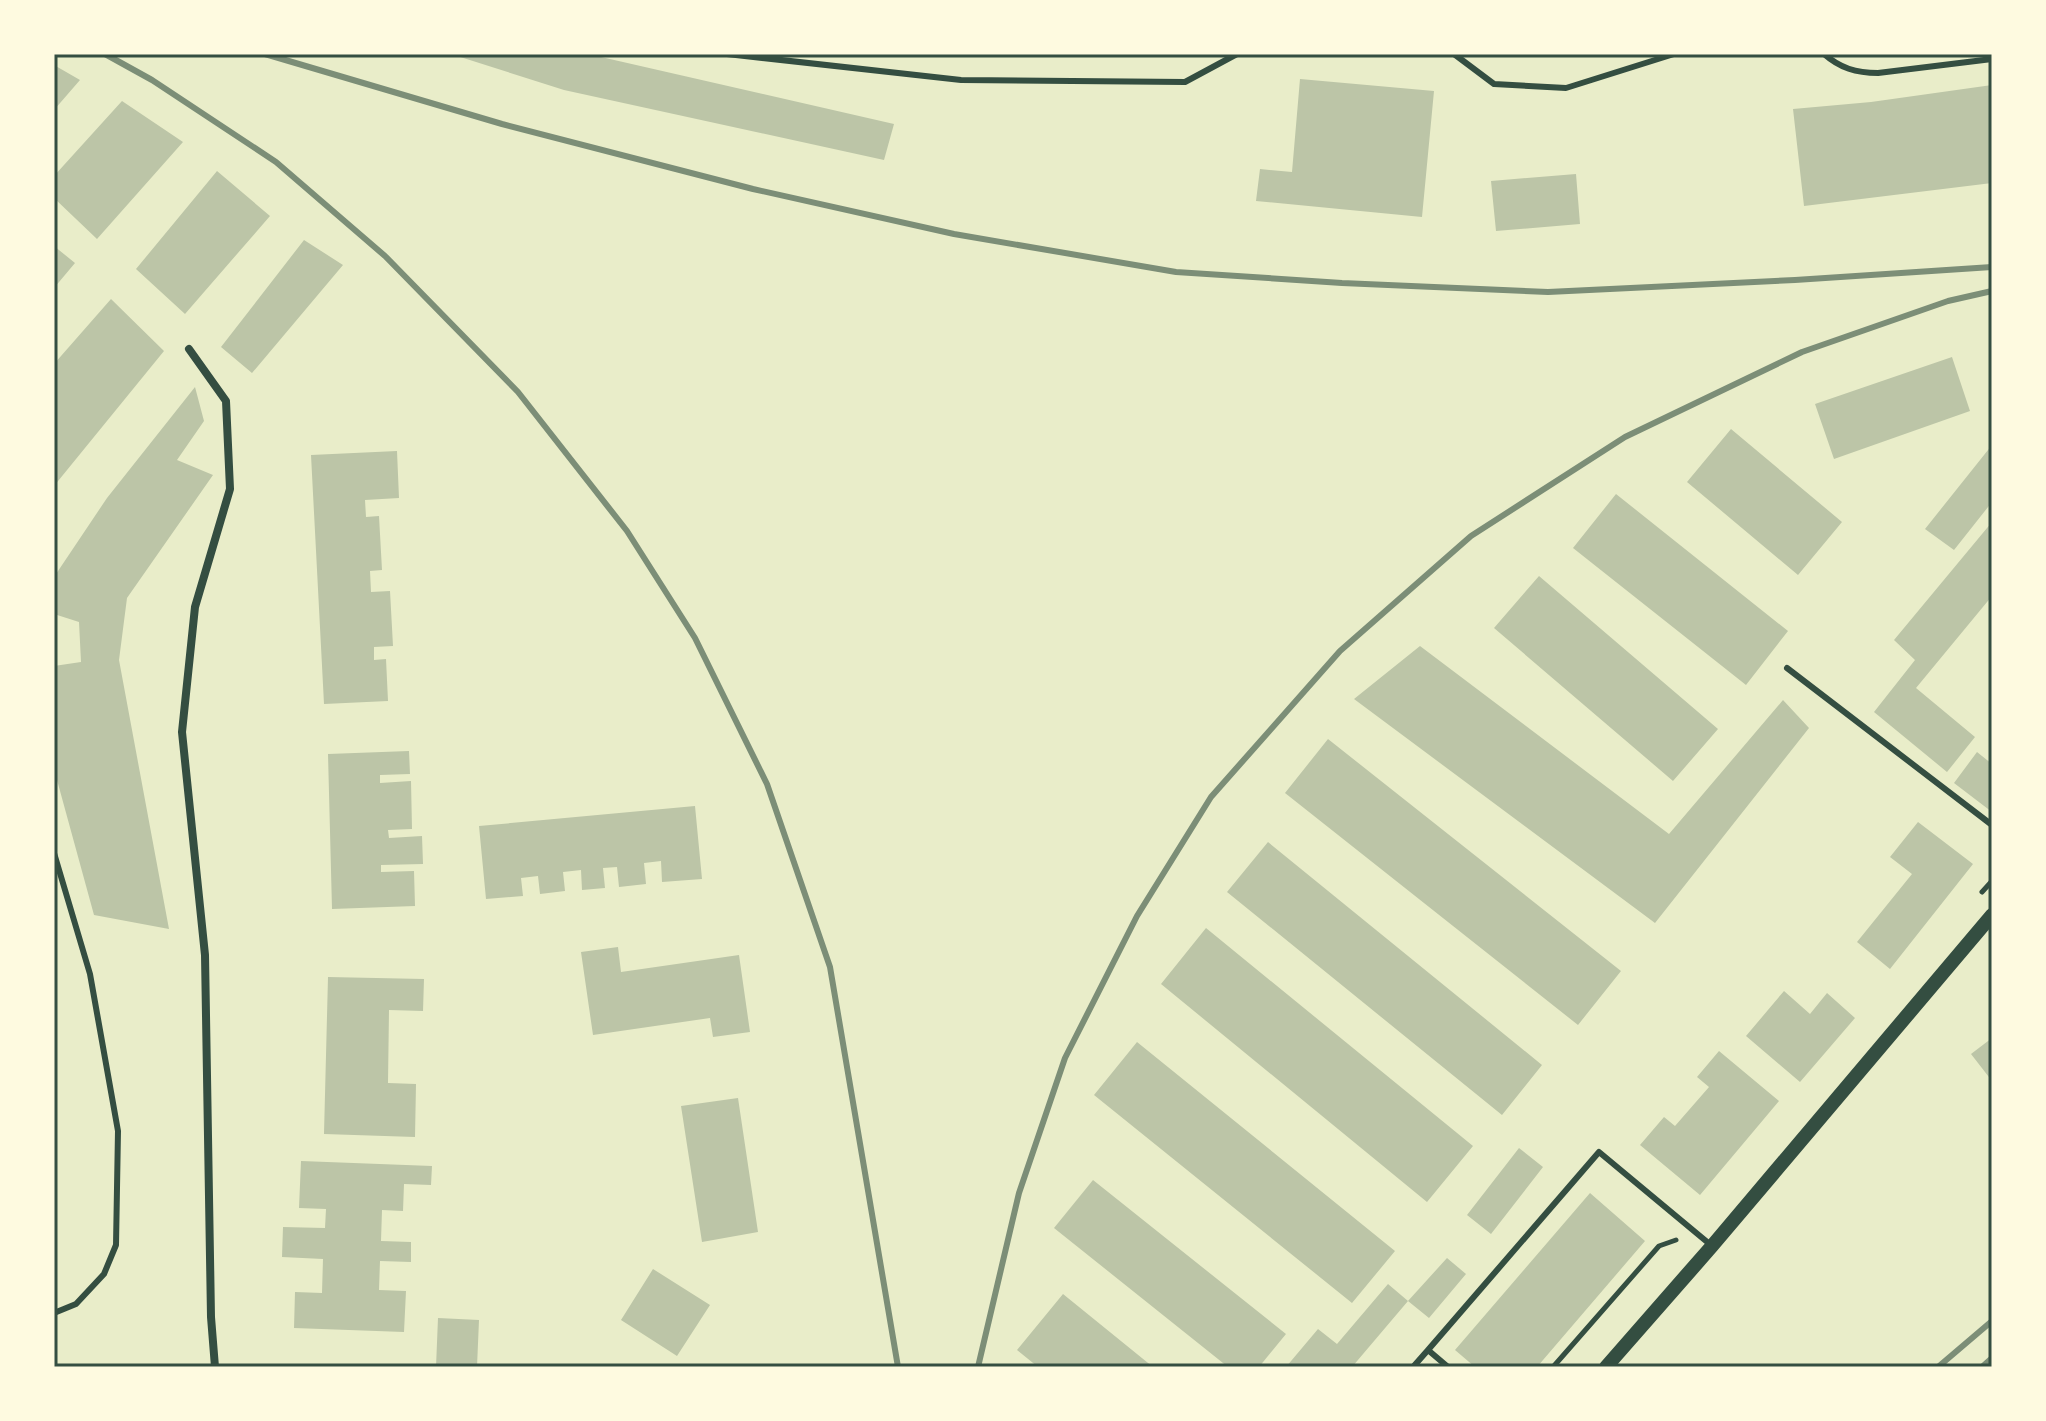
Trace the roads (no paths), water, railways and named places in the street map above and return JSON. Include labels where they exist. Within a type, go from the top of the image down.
[{"type":"street","points":[[189,349],[226,401],[230,489],[195,607],[182,732],[205,955],[211,1302],[215,1367]]},
{"type":"street","points":[[1606,1367],[1992,915]]},
{"type":"lane","points":[[727,54],[961,80],[1185,82],[1237,54]]},
{"type":"lane","points":[[1454,54],[1494,84],[1566,88],[1674,54]]},
{"type":"lane","points":[[1824,54],[1841,67],[1859,73],[1992,59]]},
{"type":"lane","points":[[1787,668],[1992,825]]},
{"type":"lane","points":[[54,853],[90,974],[118,1131],[116,1245],[104,1274],[95,1284],[76,1304],[54,1313]]},
{"type":"lane","points":[[1413,1367],[1599,1152],[1712,1246]]},
{"type":"lane","points":[[1428,1350],[1448,1367]]},
{"type":"railway","points":[[105,54],[152,80],[276,162],[385,256],[518,392],[627,531],[695,638],[767,784],[830,967],[898,1367]]},
{"type":"railway","points":[[265,54],[502,124],[753,189],[954,234],[1176,272],[1548,292],[1992,267]]},
{"type":"railway","points":[[978,1367],[1019,1193],[1065,1058],[1137,916],[1211,797],[1340,651],[1471,536],[1625,437],[1802,352],[1948,301],[1992,291]]},
{"type":"railway","points":[[1938,1367],[1992,1321]]},
{"type":"railway","points":[[1982,1367],[1992,1358]]}]
